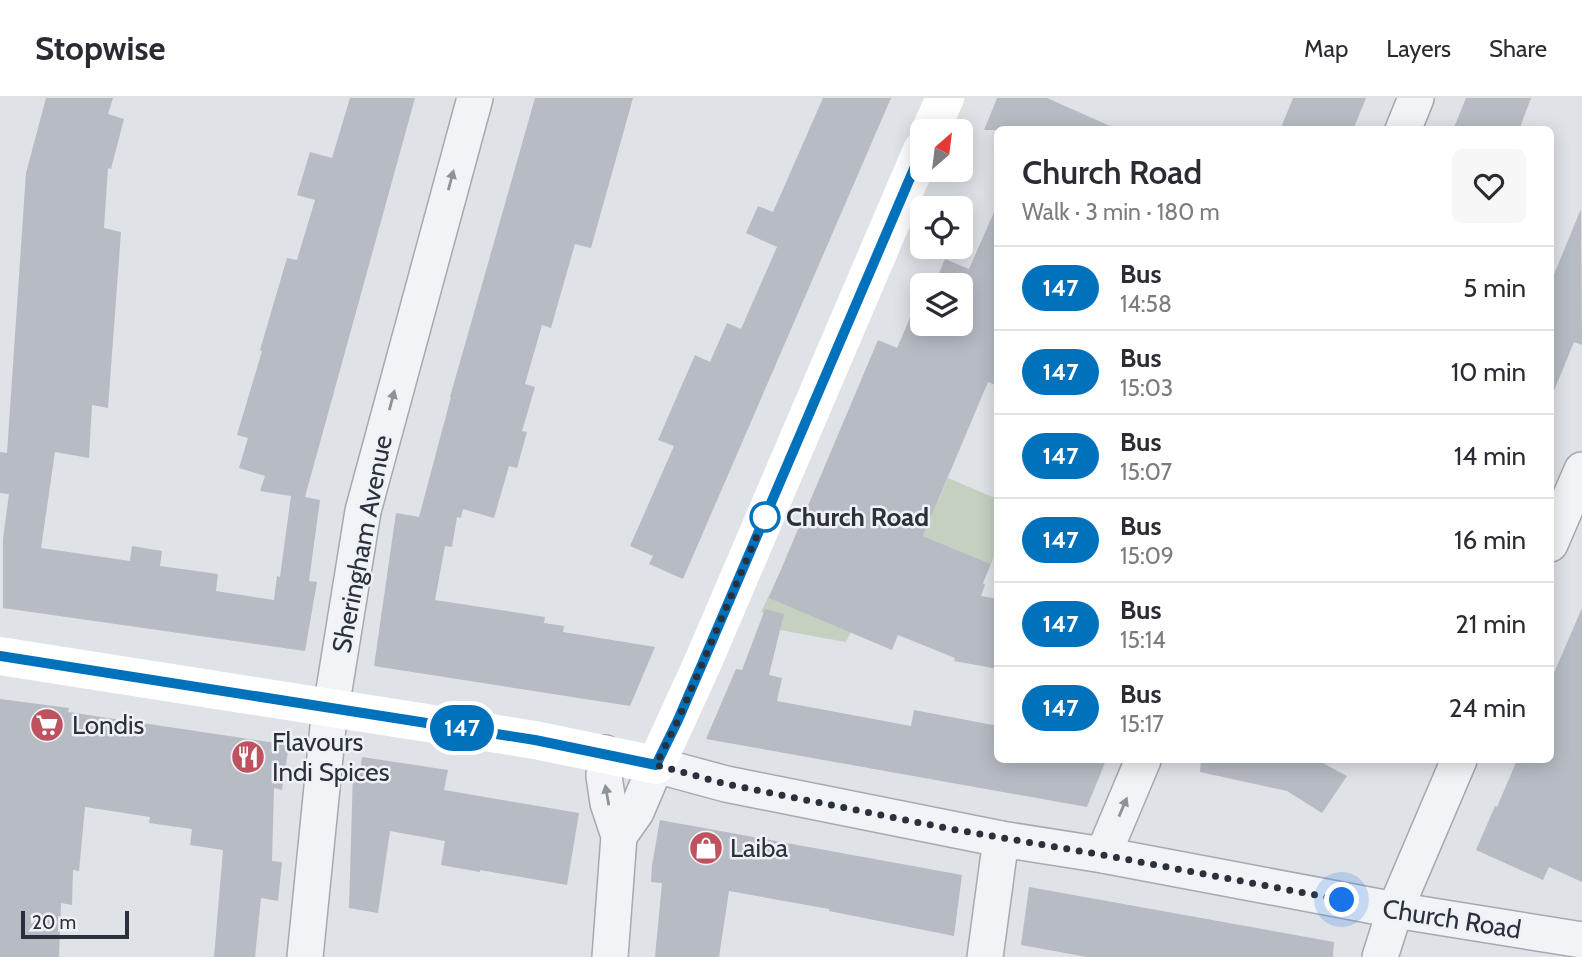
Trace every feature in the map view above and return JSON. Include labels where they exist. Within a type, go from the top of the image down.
[{"type":"main road","points":[[935,119],[945,98]]},
{"type":"main road","points":[[656,765],[678,720],[910,178]]},
{"type":"main road","name":"Church Road","points":[[0,656],[535,740],[656,765]]},
{"type":"street","name":"Sheringham Avenue","points":[[305,957],[331,707],[363,511],[475,98]]},
{"type":"street","points":[[1405,126],[1416,98]]},
{"type":"street","points":[[1554,535],[1582,470]]},
{"type":"street","points":[[605,754],[604,776],[608,803],[619,836],[610,957]]},
{"type":"street","points":[[1103,855],[1142,763]]},
{"type":"street","points":[[1380,957],[1395,910],[1458,763]]},
{"type":"street","points":[[619,836],[636,812],[656,765]]},
{"type":"street","name":"Church Road","points":[[656,765],[726,784],[1001,839],[1103,855],[1395,910],[1582,940]]},
{"type":"street","points":[[985,957],[1001,839]]},
{"type":"green space","points":[[948,478],[994,498],[994,556],[991,564],[923,536]]},
{"type":"green space","points":[[781,570],[795,575],[851,632],[846,642],[780,630],[783,617],[761,612]]},
{"type":"building","points":[[46,98],[113,98],[108,114],[124,119],[111,169],[108,168],[104,228],[121,232],[108,408],[92,405],[89,458],[55,452],[41,548],[130,561],[132,546],[162,551],[160,566],[218,574],[216,591],[274,600],[277,576],[280,577],[291,496],[260,491],[265,476],[239,468],[248,438],[237,435],[287,258],[297,260],[315,200],[297,195],[310,152],[332,158],[350,98],[415,98],[305,497],[320,500],[309,581],[317,582],[305,651],[3,608],[3,539],[9,494],[0,493],[0,452],[7,453],[26,173]]},
{"type":"building","points":[[535,98],[633,98],[591,248],[575,244],[551,328],[542,325],[525,384],[535,387],[522,431],[527,432],[517,468],[509,466],[494,518],[463,509],[461,518],[457,517],[452,547],[445,546],[435,600],[545,617],[544,623],[564,626],[563,632],[655,647],[630,706],[374,666],[396,513],[419,517],[450,397]]},
{"type":"building","points":[[823,98],[891,98],[683,579],[649,564],[653,556],[630,546],[674,446],[658,440],[695,355],[710,362],[727,323],[741,329],[777,247],[746,233],[758,206],[773,212]]},
{"type":"building","points":[[997,98],[1047,98],[1110,126],[994,126],[994,130],[984,130]]},
{"type":"building","points":[[1293,98],[1366,98],[1355,126],[1282,126]]},
{"type":"building","points":[[1466,98],[1531,98],[1520,126],[1455,126]]},
{"type":"building","points":[[1581,209],[1582,345],[1574,342],[1554,391],[1554,274]]},
{"type":"building","points":[[994,212],[994,384],[988,382],[923,536],[991,564],[981,596],[994,598],[994,668],[954,661],[955,658],[898,635],[892,650],[769,598],[878,340],[897,348],[910,318],[910,336],[973,336],[973,273],[939,273],[945,259],[969,269]]},
{"type":"building","points":[[1582,608],[1582,882],[1549,867],[1543,880],[1476,850],[1516,763],[1554,763],[1554,673]]},
{"type":"building","points":[[765,609],[784,614],[769,675],[782,678],[777,701],[911,726],[914,710],[994,725],[994,763],[1105,763],[1087,807],[706,739],[736,669],[742,670]]},
{"type":"building","points":[[0,699],[69,708],[68,712],[289,745],[282,790],[274,788],[272,861],[282,862],[278,901],[261,898],[255,957],[214,957],[223,850],[190,845],[192,829],[149,823],[150,817],[85,807],[79,871],[73,870],[72,905],[61,903],[59,957],[0,957]]},
{"type":"building","points":[[362,757],[448,770],[444,790],[579,813],[567,885],[441,865],[445,841],[390,831],[378,913],[349,908],[353,772],[360,774]]},
{"type":"building","points":[[1201,763],[1323,763],[1347,776],[1322,813],[1287,791],[1200,772]]},
{"type":"building","points":[[660,820],[962,875],[954,936],[729,891],[719,957],[655,957],[662,883],[651,882]]},
{"type":"building","points":[[1029,887],[1334,942],[1333,957],[1087,957],[1021,945]]},
{"type":"bus line","name":"147","points":[[0,656],[535,740],[656,765],[678,720],[910,178]]},
{"type":"place","name":"Church Road","points":[[765,517]]},
{"type":"place","name":"Londis","points":[[47,725]]},
{"type":"place","name":"Flavours Indi Spices","points":[[248,757]]},
{"type":"place","name":"Laiba","points":[[706,848]]},
{"type":"route","points":[[765,517],[768,510],[656,765],[726,784],[1001,839],[1103,855],[1342,900]]}]
